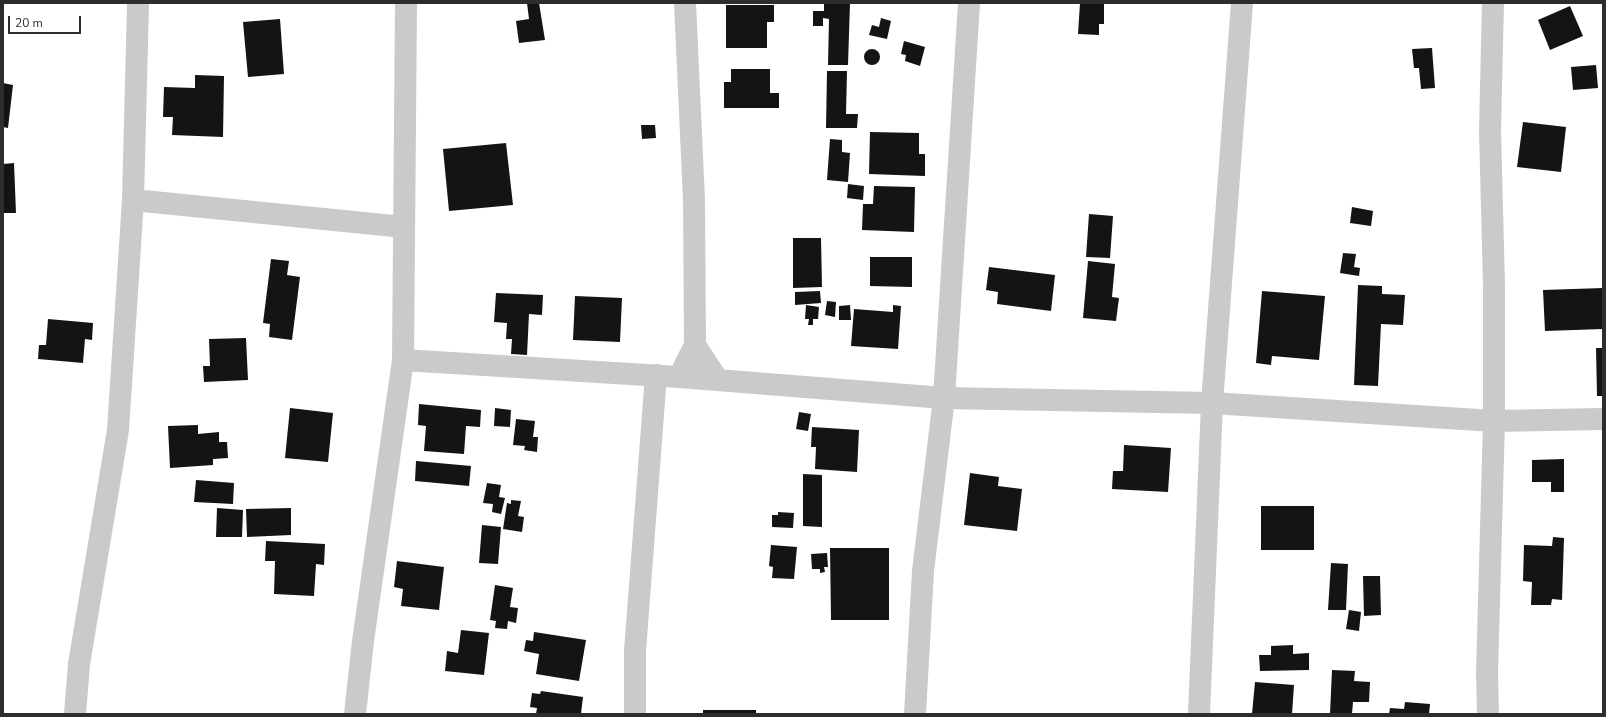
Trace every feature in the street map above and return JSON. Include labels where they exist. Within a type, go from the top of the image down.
[{"type":"street","points":[[75,714],[79,664],[118,430],[133,200],[138,3]]},
{"type":"street","points":[[355,714],[367,612],[403,360],[406,3]]},
{"type":"street","points":[[679,377],[694,345],[694,200],[685,3]]},
{"type":"street","points":[[915,714],[924,570],[944,398],[969,3]]},
{"type":"street","points":[[1199,714],[1212,403],[1242,3]]},
{"type":"street","points":[[1488,714],[1487,673],[1494,421],[1494,286],[1490,130],[1493,3]]},
{"type":"street","points":[[133,200],[404,227]]},
{"type":"street","points":[[694,345],[718,380]]},
{"type":"street","points":[[403,360],[656,375],[944,398],[1212,403],[1494,421],[1603,419]]},
{"type":"street","points":[[634,714],[635,651],[656,375]]},
{"type":"building","points":[[527,3],[539,3],[545,40],[519,43],[516,21],[529,19]]},
{"type":"building","points":[[824,3],[850,3],[848,65],[828,65],[829,19],[823,18],[823,26],[813,26],[813,11],[824,11]]},
{"type":"building","points":[[1080,3],[1104,3],[1104,24],[1099,24],[1099,35],[1078,34]]},
{"type":"building","points":[[726,5],[774,5],[774,22],[767,22],[767,48],[726,48]]},
{"type":"building","points":[[1570,6],[1583,36],[1550,50],[1538,20]]},
{"type":"building","points":[[881,18],[891,21],[887,39],[869,35],[872,25],[879,27]]},
{"type":"building","points":[[280,19],[284,74],[248,77],[243,22]]},
{"type":"building","points":[[904,41],[925,47],[920,66],[905,61],[906,55],[901,54]]},
{"type":"building","points":[[1432,48],[1435,88],[1421,89],[1419,68],[1414,68],[1412,49]]},
{"type":"building","points":[[869,49],[875,49],[880,54],[878,63],[875,65],[869,65],[864,60],[864,54]]},
{"type":"building","points":[[1596,65],[1598,88],[1573,90],[1571,67]]},
{"type":"building","points":[[731,69],[770,69],[770,93],[779,93],[779,108],[724,108],[724,82],[731,82]]},
{"type":"building","points":[[827,71],[847,71],[846,114],[858,114],[857,128],[826,128]]},
{"type":"building","points":[[195,75],[224,76],[223,137],[172,135],[173,117],[163,117],[164,87],[195,88]]},
{"type":"building","points":[[3,83],[13,85],[8,128],[3,127]]},
{"type":"building","points":[[1523,122],[1566,127],[1561,172],[1517,167]]},
{"type":"building","points":[[641,125],[655,125],[656,138],[642,139]]},
{"type":"building","points":[[870,132],[919,133],[919,154],[925,154],[925,176],[869,174]]},
{"type":"building","points":[[830,139],[842,140],[842,152],[850,153],[848,182],[827,180]]},
{"type":"building","points":[[506,143],[513,205],[449,211],[443,149]]},
{"type":"building","points":[[14,163],[16,213],[3,213],[3,164]]},
{"type":"building","points":[[848,184],[864,186],[863,200],[847,198]]},
{"type":"building","points":[[874,186],[915,187],[914,232],[862,230],[863,204],[873,204]]},
{"type":"building","points":[[1352,207],[1373,211],[1371,226],[1350,223]]},
{"type":"building","points":[[1089,214],[1113,216],[1110,258],[1086,257]]},
{"type":"building","points":[[793,238],[821,238],[822,287],[793,288]]},
{"type":"building","points":[[1343,253],[1356,254],[1354,267],[1360,268],[1359,276],[1340,273]]},
{"type":"building","points":[[870,257],[912,257],[912,287],[870,286]]},
{"type":"building","points":[[271,259],[289,261],[287,275],[300,277],[292,340],[269,337],[270,324],[263,323]]},
{"type":"building","points":[[1088,261],[1115,264],[1112,297],[1119,298],[1116,321],[1083,318]]},
{"type":"building","points":[[989,267],[1055,275],[1051,311],[997,304],[998,292],[986,290]]},
{"type":"building","points":[[1358,285],[1382,286],[1382,294],[1405,295],[1403,325],[1381,324],[1378,386],[1354,385]]},
{"type":"building","points":[[1603,288],[1603,329],[1545,331],[1543,290]]},
{"type":"building","points":[[820,291],[821,303],[795,305],[795,292]]},
{"type":"building","points":[[1262,291],[1325,296],[1319,360],[1272,356],[1271,365],[1256,363]]},
{"type":"building","points":[[496,293],[543,295],[542,315],[529,314],[527,355],[511,354],[512,339],[506,339],[507,323],[494,322]]},
{"type":"building","points":[[575,296],[622,298],[620,342],[573,340]]},
{"type":"building","points":[[827,301],[836,302],[835,317],[825,315]]},
{"type":"building","points":[[806,305],[819,307],[818,319],[813,319],[813,325],[808,325],[809,319],[805,319]]},
{"type":"building","points":[[850,305],[851,320],[839,320],[839,306]]},
{"type":"building","points":[[893,305],[901,306],[898,349],[851,346],[854,309],[893,312]]},
{"type":"building","points":[[48,319],[93,323],[92,340],[85,339],[83,363],[38,359],[39,345],[46,345]]},
{"type":"building","points":[[246,338],[248,380],[204,382],[203,366],[210,366],[209,339]]},
{"type":"building","points":[[1596,348],[1603,348],[1603,396],[1597,396]]},
{"type":"building","points":[[419,404],[481,410],[480,427],[466,426],[464,454],[424,451],[426,426],[418,425]]},
{"type":"building","points":[[290,408],[333,413],[328,462],[285,458]]},
{"type":"building","points":[[495,408],[511,410],[510,427],[494,426]]},
{"type":"building","points":[[799,412],[811,414],[808,431],[796,429]]},
{"type":"building","points":[[516,419],[535,421],[533,437],[538,437],[537,452],[524,450],[525,446],[513,445]]},
{"type":"building","points":[[198,425],[198,434],[219,432],[219,442],[227,442],[228,458],[213,459],[213,465],[170,468],[168,426]]},
{"type":"building","points":[[812,427],[859,430],[857,472],[815,469],[816,447],[811,447]]},
{"type":"building","points":[[1124,445],[1171,448],[1168,492],[1112,489],[1113,471],[1123,471]]},
{"type":"building","points":[[1564,459],[1564,492],[1551,492],[1551,482],[1532,482],[1532,460]]},
{"type":"building","points":[[416,461],[471,466],[469,486],[415,481]]},
{"type":"building","points":[[970,473],[999,477],[998,486],[1022,489],[1017,531],[964,525]]},
{"type":"building","points":[[803,474],[822,475],[822,527],[803,526]]},
{"type":"building","points":[[196,480],[234,483],[233,504],[194,502]]},
{"type":"building","points":[[487,483],[501,485],[499,497],[505,498],[501,514],[492,512],[493,504],[483,503]]},
{"type":"building","points":[[511,500],[521,501],[518,516],[524,517],[522,532],[503,529],[507,503],[511,504]]},
{"type":"building","points":[[1261,506],[1314,506],[1314,550],[1261,550]]},
{"type":"building","points":[[217,508],[243,510],[242,537],[216,537]]},
{"type":"building","points":[[291,508],[291,535],[247,537],[246,509]]},
{"type":"building","points":[[778,512],[794,513],[793,528],[772,527],[772,515],[778,515]]},
{"type":"building","points":[[482,525],[501,527],[498,564],[479,563]]},
{"type":"building","points":[[1553,537],[1564,538],[1562,600],[1552,599],[1551,605],[1531,605],[1532,582],[1523,581],[1524,545],[1552,546]]},
{"type":"building","points":[[266,541],[325,544],[324,565],[316,564],[314,596],[274,594],[275,561],[265,561]]},
{"type":"building","points":[[771,545],[797,547],[794,579],[772,578],[773,567],[769,566]]},
{"type":"building","points":[[830,548],[889,548],[889,620],[831,620]]},
{"type":"building","points":[[827,553],[828,567],[824,567],[825,572],[820,573],[820,569],[812,569],[811,554]]},
{"type":"building","points":[[397,561],[444,567],[439,610],[401,606],[403,589],[394,587]]},
{"type":"building","points":[[1331,563],[1348,564],[1346,610],[1328,610]]},
{"type":"building","points":[[1363,576],[1380,576],[1381,615],[1364,616]]},
{"type":"building","points":[[495,585],[513,588],[510,607],[518,608],[516,623],[508,621],[507,629],[495,628],[496,621],[490,620]]},
{"type":"building","points":[[1349,610],[1361,612],[1359,631],[1346,629]]},
{"type":"building","points":[[461,630],[489,633],[484,675],[445,671],[447,651],[458,653]]},
{"type":"building","points":[[534,632],[586,640],[579,681],[536,674],[539,654],[524,651],[526,640],[533,641]]},
{"type":"building","points":[[1293,645],[1293,654],[1309,653],[1309,670],[1260,671],[1259,655],[1271,655],[1271,646]]},
{"type":"building","points":[[1332,670],[1355,671],[1354,681],[1370,682],[1369,702],[1353,702],[1352,714],[1330,714]]},
{"type":"building","points":[[1255,682],[1294,685],[1292,714],[1252,714]]},
{"type":"building","points":[[541,691],[583,697],[581,714],[536,714],[537,708],[530,707],[532,693],[540,694]]},
{"type":"building","points":[[1405,702],[1430,704],[1429,714],[1389,714],[1390,708],[1404,709]]},
{"type":"building","points":[[703,710],[756,710],[756,714],[703,714]]}]
